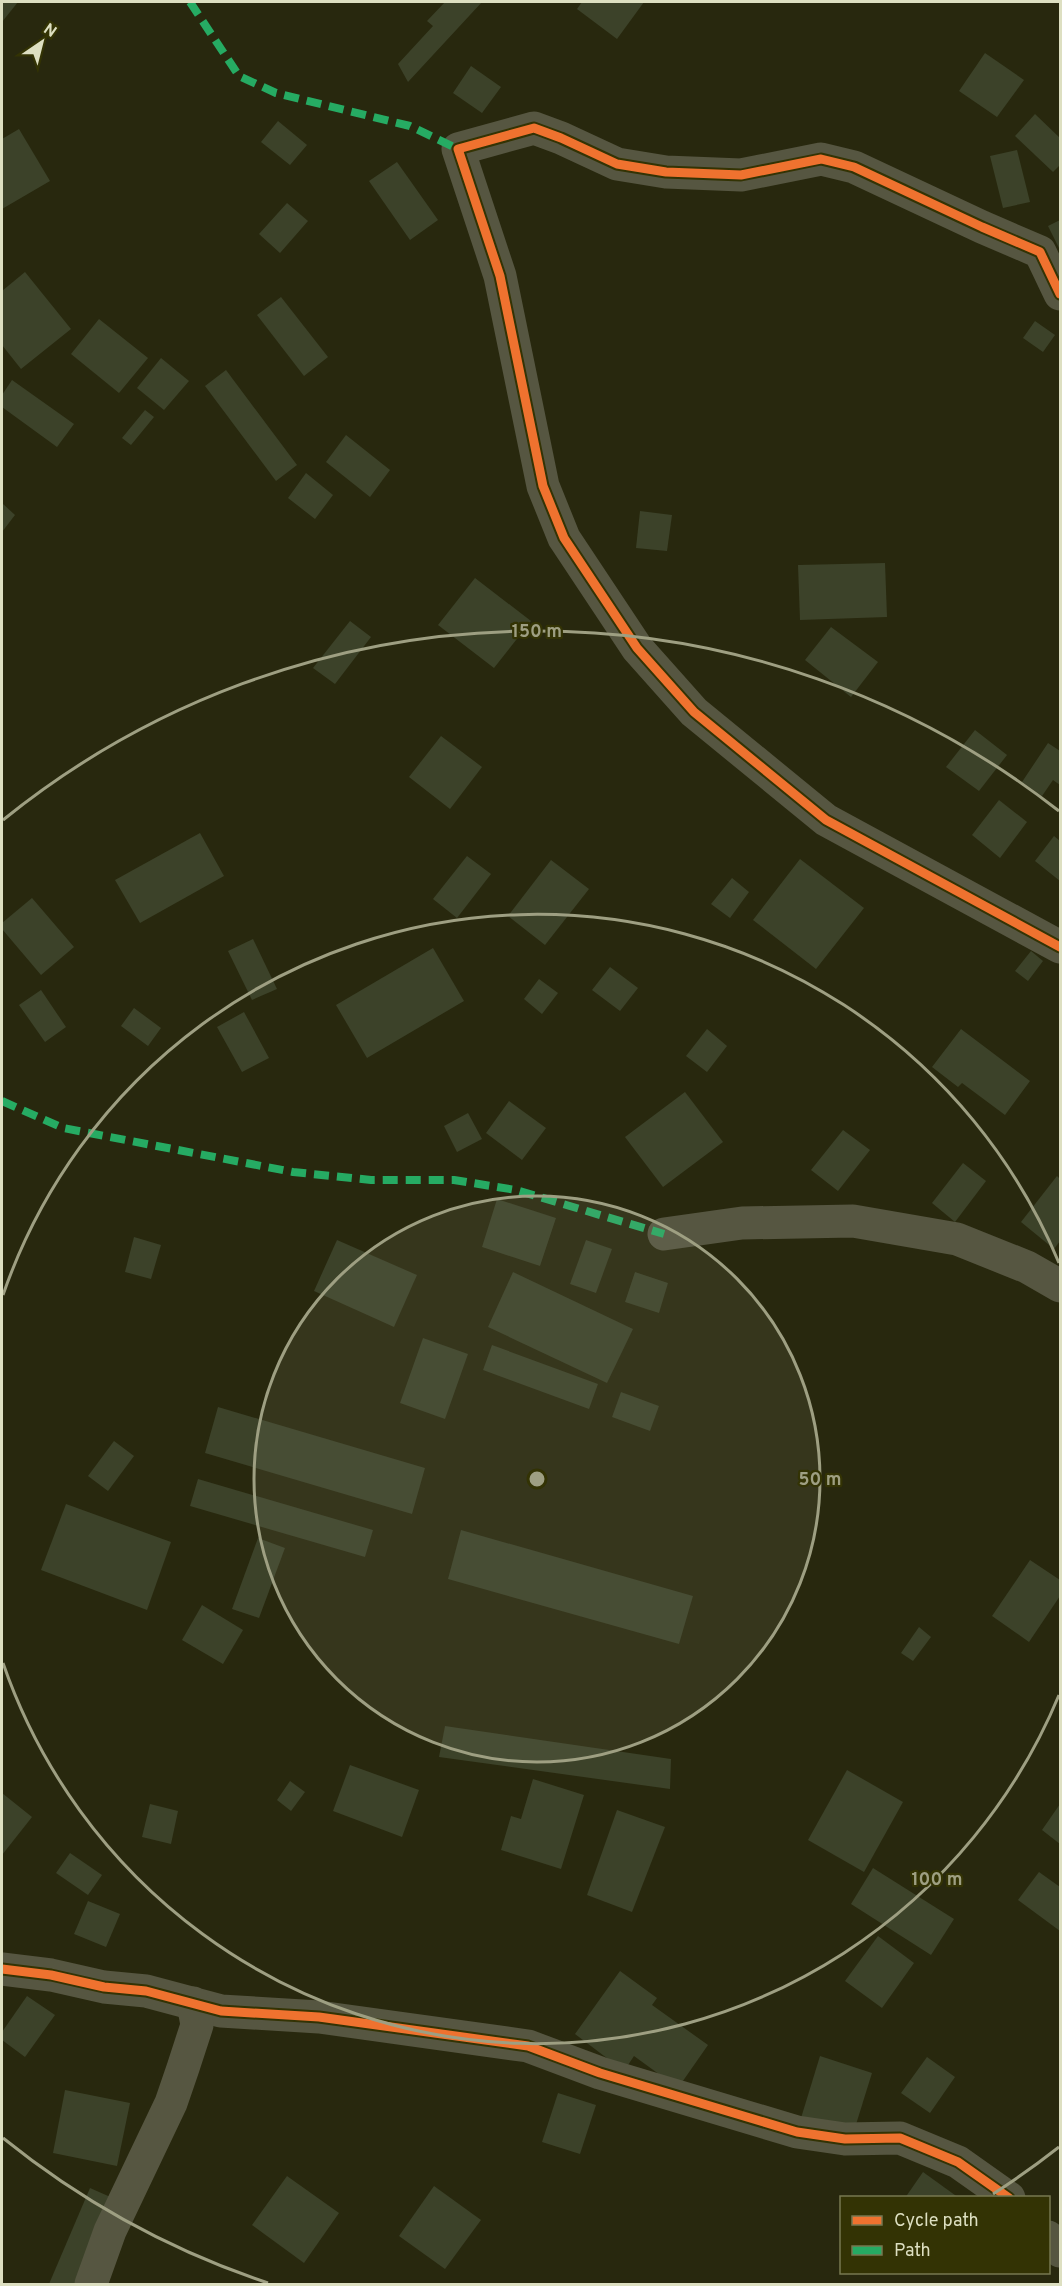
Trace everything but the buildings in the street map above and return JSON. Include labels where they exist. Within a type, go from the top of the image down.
[{"type":"street","points":[[1060,294],[1040,252],[843,164],[820,159],[741,175],[666,172],[616,164],[534,128],[458,149],[500,276],[543,486],[564,538],[637,648],[694,712],[826,820],[1060,947]]},
{"type":"street","points":[[664,1234],[742,1223],[853,1221],[957,1239],[1027,1267],[1060,1286]]},
{"type":"street","points":[[2,1968],[51,1975],[104,1987],[146,1991],[221,2011],[319,2017],[528,2046],[600,2073],[797,2132],[845,2139],[900,2138],[958,2162],[1006,2196]]},
{"type":"street","points":[[91,2284],[110,2232],[177,2085],[197,2025],[193,2003]]},
{"type":"street","points":[[1050,2239],[1060,2251]]},
{"type":"marked path","points":[[190,2],[239,76],[276,93],[410,126],[458,149]]},
{"type":"marked path","points":[[2,1101],[63,1128],[293,1172],[371,1180],[454,1180],[516,1190],[664,1234]]},
{"type":"cycle path","points":[[1060,294],[1040,252],[854,167],[821,159],[741,175],[666,172],[617,164],[534,128],[458,149],[500,276],[543,486],[564,538],[637,648],[694,712],[826,820],[1060,947]]},
{"type":"cycle path","points":[[2,1969],[51,1975],[104,1987],[146,1991],[221,2011],[319,2017],[528,2046],[600,2073],[797,2132],[845,2139],[900,2138],[958,2162],[1006,2196]]}]
